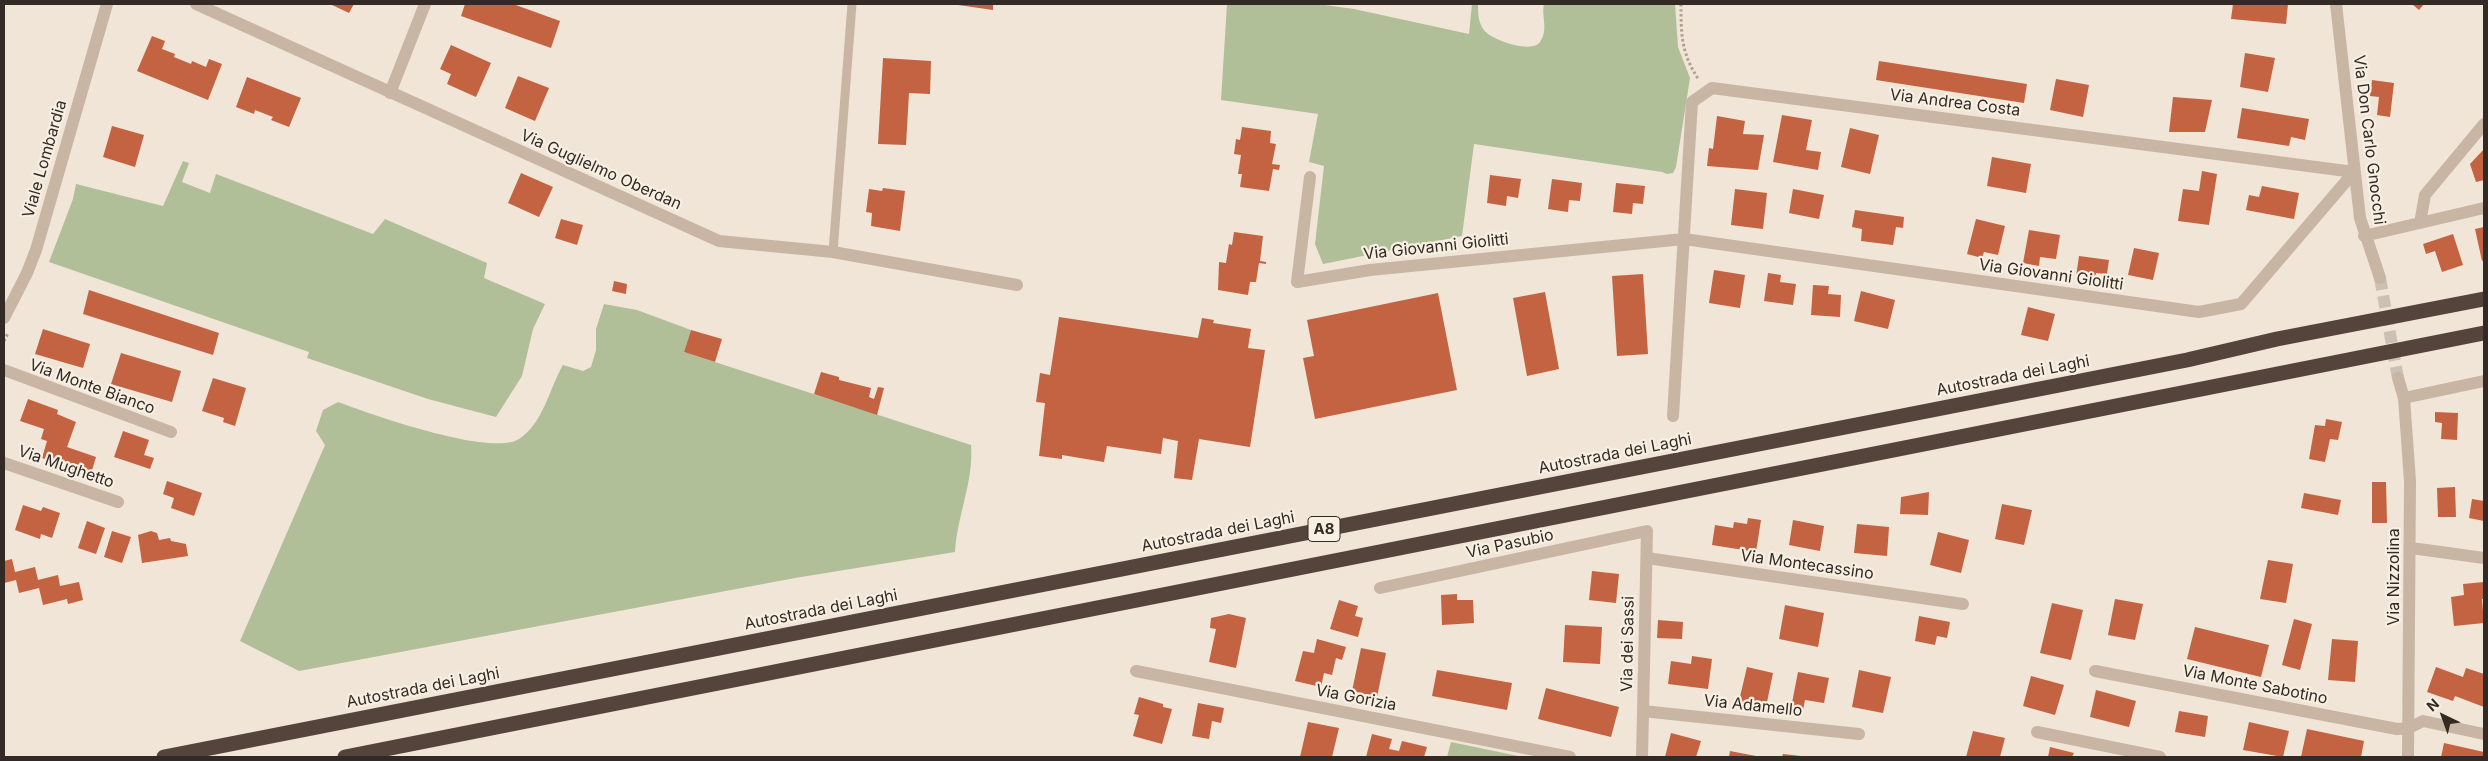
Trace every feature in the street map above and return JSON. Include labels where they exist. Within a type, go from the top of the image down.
[{"type":"highway","name":"Autostrada dei Laghi","points":[[164,757],[2167,364],[2484,299]]},
{"type":"highway","name":"A8","points":[[345,757],[2484,333]]},
{"type":"street","name":"Viale Lombardia","points":[[4,318],[24,280],[36,250],[107,4]]},
{"type":"street","name":"Via Guglielmo Oberdan","points":[[196,4],[719,241],[833,252],[1017,285]]},
{"type":"street","points":[[390,93],[425,4]]},
{"type":"street","name":"Via Don Carlo Gnocchi","points":[[2336,4],[2354,172],[2364,236],[2380,278]]},
{"type":"street","points":[[1673,416],[1692,102],[1712,88]]},
{"type":"street","name":"Via Andrea Costa","points":[[1712,88],[2354,172]]},
{"type":"street","points":[[2420,223],[2425,195],[2484,124]]},
{"type":"street","name":"Via Giovanni Giolitti","points":[[1310,177],[1297,282],[1370,270],[1684,239],[2199,312],[2241,304],[2354,172]]},
{"type":"street","points":[[2364,236],[2484,208]]},
{"type":"street","name":"Via Monte Bianco","points":[[4,370],[171,432]]},
{"type":"street","points":[[2398,378],[2404,398],[2484,381]]},
{"type":"street","name":"Via Nizzolina","points":[[2404,398],[2410,481],[2411,548],[2408,757]]},
{"type":"street","name":"Via Mughetto","points":[[4,463],[118,502]]},
{"type":"street","name":"Via dei Sassi","points":[[1642,757],[1647,531]]},
{"type":"street","name":"Via Pasubio","points":[[1380,588],[1647,531]]},
{"type":"street","points":[[2411,548],[2484,558]]},
{"type":"street","name":"Via Montecassino","points":[[1647,558],[1963,604]]},
{"type":"street","name":"Via Gorizia","points":[[1136,670],[1570,757]]},
{"type":"street","name":"Via Monte Sabotino","points":[[2095,671],[2396,729],[2409,728],[2424,721],[2484,734]]},
{"type":"street","name":"Via Adamello","points":[[1643,711],[1859,734]]},
{"type":"street","points":[[2037,732],[2160,757]]},
{"type":"lane","points":[[833,252],[852,4]]},
{"type":"path","points":[[1681,4],[1681,38],[1688,63],[1701,82],[1712,88]]},
{"type":"green space","points":[[1227,4],[1317,4],[1354,9],[1469,34],[1472,4],[1478,4],[1481,24],[1488,34],[1512,44],[1529,47],[1536,45],[1543,37],[1544,4],[1675,4],[1678,47],[1690,78],[1676,167],[1673,173],[1667,174],[1474,144],[1462,236],[1323,264],[1315,244],[1324,166],[1309,162],[1318,114],[1221,100]]},
{"type":"green space","points":[[183,161],[189,163],[182,182],[210,193],[216,174],[373,234],[385,219],[487,263],[484,278],[545,304],[533,329],[522,376],[496,417],[428,399],[307,358],[309,352],[49,262],[73,199],[76,184],[163,206]]},
{"type":"green space","points":[[604,304],[637,310],[691,330],[684,352],[971,445],[970,472],[955,552],[795,578],[299,671],[240,641],[325,445],[316,431],[323,410],[338,402],[402,424],[458,438],[504,443],[519,439],[534,424],[540,414],[563,365],[583,371],[591,367],[596,350],[596,329]]},
{"type":"green space","points":[[1451,742],[1523,757],[1447,757]]},
{"type":"building","points":[[330,4],[354,4],[349,13]]},
{"type":"building","points":[[465,4],[513,4],[560,21],[551,48],[461,16]]},
{"type":"building","points":[[951,4],[993,4],[993,10]]},
{"type":"building","points":[[2233,4],[2288,4],[2286,24],[2231,19]]},
{"type":"building","points":[[2412,4],[2424,4],[2419,10]]},
{"type":"building","points":[[152,36],[165,41],[162,49],[175,54],[174,57],[191,64],[192,61],[206,67],[209,59],[222,64],[208,100],[137,71]]},
{"type":"building","points":[[451,45],[491,63],[476,97],[447,84],[451,74],[440,69]]},
{"type":"building","points":[[2245,53],[2275,58],[2268,92],[2240,87]]},
{"type":"building","points":[[883,58],[931,61],[930,94],[909,93],[906,145],[878,144]]},
{"type":"building","points":[[1879,61],[2027,84],[2024,103],[1876,80]]},
{"type":"building","points":[[518,76],[549,88],[535,121],[505,108]]},
{"type":"building","points":[[247,77],[301,98],[289,127],[271,120],[273,117],[255,110],[254,114],[236,107]]},
{"type":"building","points":[[2056,79],[2089,85],[2083,117],[2050,110]]},
{"type":"building","points":[[2372,80],[2394,83],[2390,117],[2377,115],[2379,97],[2370,96]]},
{"type":"building","points":[[2173,97],[2212,100],[2205,132],[2169,132]]},
{"type":"building","points":[[2242,108],[2309,119],[2305,140],[2291,137],[2289,146],[2237,138]]},
{"type":"building","points":[[1782,115],[1812,120],[1806,150],[1821,152],[1818,170],[1773,162]]},
{"type":"building","points":[[1717,116],[1745,121],[1743,134],[1764,135],[1758,170],[1707,166],[1709,148],[1713,149]]},
{"type":"building","points":[[112,126],[144,135],[135,167],[103,157]]},
{"type":"building","points":[[1242,127],[1271,131],[1270,143],[1276,144],[1272,164],[1280,165],[1279,170],[1273,169],[1269,191],[1240,187],[1242,174],[1238,174],[1241,155],[1234,154],[1236,139],[1240,140]]},
{"type":"building","points":[[1850,128],[1879,135],[1870,174],[1841,167]]},
{"type":"building","points":[[2484,149],[2484,180],[2476,182],[2470,164]]},
{"type":"building","points":[[1992,157],[2031,164],[2026,193],[1987,186]]},
{"type":"building","points":[[2202,171],[2217,174],[2209,225],[2178,221],[2183,189],[2199,191]]},
{"type":"building","points":[[521,173],[553,187],[539,217],[508,203]]},
{"type":"building","points":[[1490,175],[1521,179],[1518,198],[1507,196],[1506,206],[1487,203]]},
{"type":"building","points":[[1552,179],[1582,183],[1580,201],[1569,200],[1568,212],[1548,209]]},
{"type":"building","points":[[1616,183],[1645,186],[1643,204],[1633,203],[1632,214],[1613,212]]},
{"type":"building","points":[[2262,186],[2299,193],[2294,219],[2246,210],[2249,195],[2259,197]]},
{"type":"building","points":[[883,188],[905,191],[900,231],[871,226],[872,213],[866,212],[869,189],[882,191]]},
{"type":"building","points":[[1735,189],[1767,193],[1763,229],[1731,225]]},
{"type":"building","points":[[1793,189],[1824,195],[1819,219],[1789,213]]},
{"type":"building","points":[[1855,210],[1904,217],[1903,228],[1896,227],[1893,245],[1861,241],[1862,229],[1852,227]]},
{"type":"building","points":[[561,219],[583,225],[577,245],[555,238]]},
{"type":"building","points":[[1976,219],[2005,226],[1998,255],[1984,252],[1982,258],[1967,254]]},
{"type":"building","points":[[2484,227],[2484,260],[2482,261],[2475,229]]},
{"type":"building","points":[[2029,230],[2060,235],[2056,259],[2040,257],[2039,266],[2023,263]]},
{"type":"building","points":[[1234,232],[1263,236],[1260,261],[1266,262],[1266,264],[1259,263],[1256,282],[1250,282],[1248,295],[1218,290],[1219,262],[1226,263],[1229,244],[1232,245]]},
{"type":"building","points":[[2453,234],[2463,265],[2442,272],[2435,251],[2426,254],[2423,244]]},
{"type":"building","points":[[2134,248],[2159,253],[2153,280],[2128,275]]},
{"type":"building","points":[[2079,256],[2109,260],[2107,274],[2096,273],[2095,280],[2076,277]]},
{"type":"building","points":[[1714,270],[1745,275],[1740,308],[1709,303]]},
{"type":"building","points":[[1768,273],[1781,275],[1780,282],[1796,284],[1793,305],[1764,301]]},
{"type":"building","points":[[1643,274],[1648,354],[1617,356],[1612,276]]},
{"type":"building","points":[[614,281],[627,284],[626,294],[612,291]]},
{"type":"building","points":[[1813,285],[1829,286],[1828,294],[1841,295],[1840,317],[1811,315]]},
{"type":"building","points":[[89,290],[219,333],[213,355],[83,314]]},
{"type":"building","points":[[1861,291],[1895,300],[1888,329],[1854,321]]},
{"type":"building","points":[[1545,292],[1559,369],[1527,376],[1513,298]]},
{"type":"building","points":[[1438,293],[1457,390],[1315,419],[1303,358],[1314,356],[1307,320]]},
{"type":"building","points":[[2028,307],[2055,314],[2048,341],[2021,335]]},
{"type":"building","points":[[1059,317],[1198,338],[1202,318],[1214,320],[1213,323],[1251,329],[1248,348],[1265,350],[1250,447],[1199,439],[1192,480],[1174,478],[1178,441],[1163,438],[1161,454],[1107,446],[1104,462],[1062,455],[1062,459],[1039,456],[1045,403],[1036,402],[1040,373],[1050,375]]},
{"type":"building","points":[[43,329],[90,344],[83,368],[35,354]]},
{"type":"building","points":[[691,330],[722,339],[715,362],[684,352]]},
{"type":"building","points":[[121,353],[181,371],[172,402],[111,384]]},
{"type":"building","points":[[821,372],[839,377],[839,380],[871,388],[869,397],[874,399],[878,387],[884,388],[877,415],[814,394]]},
{"type":"building","points":[[213,378],[246,388],[235,426],[223,422],[224,418],[202,411]]},
{"type":"building","points":[[28,399],[58,410],[57,414],[76,422],[67,447],[96,457],[90,477],[66,469],[67,466],[42,458],[47,441],[41,439],[44,429],[20,421]]},
{"type":"building","points":[[2435,412],[2458,413],[2457,440],[2441,439],[2442,423],[2435,422]]},
{"type":"building","points":[[2326,419],[2342,422],[2338,440],[2330,439],[2325,462],[2309,459],[2315,425],[2325,426]]},
{"type":"building","points":[[123,431],[149,440],[144,455],[154,458],[150,469],[114,457]]},
{"type":"building","points":[[167,481],[202,493],[194,516],[171,508],[174,498],[163,494]]},
{"type":"building","points":[[2372,482],[2386,482],[2387,523],[2372,523]]},
{"type":"building","points":[[2455,487],[2456,517],[2438,517],[2437,488]]},
{"type":"building","points":[[1929,492],[1928,515],[1900,514],[1901,497]]},
{"type":"building","points":[[2304,493],[2341,500],[2338,515],[2301,508]]},
{"type":"building","points":[[2472,499],[2484,501],[2484,521],[2469,518]]},
{"type":"building","points":[[2002,504],[2032,510],[2024,545],[1995,539]]},
{"type":"building","points":[[23,505],[41,511],[43,507],[60,513],[52,538],[41,534],[40,539],[15,530]]},
{"type":"building","points":[[1748,518],[1761,520],[1756,552],[1712,545],[1715,525],[1733,528],[1734,522],[1747,524]]},
{"type":"building","points":[[1793,520],[1824,526],[1820,551],[1789,545]]},
{"type":"building","points":[[87,521],[105,528],[96,554],[78,548]]},
{"type":"building","points":[[1857,524],[1889,527],[1887,556],[1854,553]]},
{"type":"building","points":[[112,531],[131,537],[122,563],[104,557]]},
{"type":"building","points":[[151,531],[157,533],[159,540],[170,538],[171,541],[186,544],[188,556],[142,563],[138,535]]},
{"type":"building","points":[[1938,532],[1969,540],[1961,573],[1930,565]]},
{"type":"building","points":[[12,559],[15,572],[35,567],[38,580],[58,575],[60,586],[79,582],[83,600],[68,604],[67,599],[43,605],[39,588],[19,593],[16,580],[4,583],[4,561]]},
{"type":"building","points":[[2268,560],[2293,564],[2286,603],[2260,599]]},
{"type":"building","points":[[1592,571],[1619,574],[1616,603],[1589,600]]},
{"type":"building","points":[[2484,582],[2484,599],[2482,599],[2484,623],[2454,626],[2451,597],[2464,595],[2463,584]]},
{"type":"building","points":[[1457,594],[1457,600],[1473,600],[1474,623],[1442,625],[1441,595]]},
{"type":"building","points":[[2115,599],[2143,604],[2135,640],[2108,635]]},
{"type":"building","points":[[1339,600],[1358,606],[1355,616],[1363,618],[1358,637],[1330,629]]},
{"type":"building","points":[[2052,603],[2083,610],[2071,660],[2040,653]]},
{"type":"building","points":[[1785,605],[1824,613],[1818,647],[1779,639]]},
{"type":"building","points":[[1229,614],[1246,618],[1236,668],[1209,662],[1216,629],[1210,628],[1211,618]]},
{"type":"building","points":[[1919,616],[1950,622],[1947,638],[1937,636],[1935,645],[1915,641]]},
{"type":"building","points":[[2294,619],[2312,624],[2300,670],[2282,665]]},
{"type":"building","points":[[1658,620],[1683,622],[1682,639],[1657,638]]},
{"type":"building","points":[[1565,625],[1602,627],[1600,664],[1563,662]]},
{"type":"building","points":[[2195,627],[2269,645],[2261,677],[2187,659]]},
{"type":"building","points":[[1317,639],[1346,647],[1342,660],[1336,658],[1332,675],[1324,673],[1321,687],[1295,681],[1303,651],[1314,653]]},
{"type":"building","points":[[2332,639],[2358,641],[2355,682],[2328,680]]},
{"type":"building","points":[[1361,648],[1386,653],[1377,697],[1352,691]]},
{"type":"building","points":[[1692,656],[1712,659],[1708,689],[1668,684],[1671,661],[1691,664]]},
{"type":"building","points":[[1747,667],[1773,673],[1766,707],[1739,701]]},
{"type":"building","points":[[2436,667],[2463,677],[2466,668],[2484,674],[2484,707],[2455,696],[2453,701],[2427,692]]},
{"type":"building","points":[[1437,670],[1512,683],[1507,710],[1432,696]]},
{"type":"building","points":[[1859,670],[1891,677],[1883,713],[1852,707]]},
{"type":"building","points":[[1798,672],[1829,678],[1824,703],[1805,700],[1803,710],[1791,708]]},
{"type":"building","points":[[2031,676],[2064,685],[2055,715],[2023,706]]},
{"type":"building","points":[[1546,688],[1619,707],[1611,737],[1538,719]]},
{"type":"building","points":[[2096,690],[2136,701],[2129,727],[2090,717]]},
{"type":"building","points":[[1139,697],[1163,704],[1163,707],[1172,709],[1162,744],[1133,736],[1139,715],[1134,714]]},
{"type":"building","points":[[1198,703],[1224,708],[1221,723],[1212,721],[1209,739],[1192,736]]},
{"type":"building","points":[[2179,711],[2208,716],[2205,737],[2175,732]]},
{"type":"building","points":[[1308,722],[1339,728],[1332,757],[1300,757]]},
{"type":"building","points":[[2249,722],[2289,731],[2283,757],[2243,750]]},
{"type":"building","points":[[2307,729],[2364,741],[2361,757],[2301,757]]},
{"type":"building","points":[[1973,731],[2005,738],[2000,757],[1966,757]]},
{"type":"building","points":[[1671,733],[1701,741],[1696,757],[1665,757]]},
{"type":"building","points":[[1372,734],[1392,739],[1389,749],[1399,751],[1402,741],[1427,747],[1424,757],[1366,757]]},
{"type":"building","points":[[2444,743],[2484,752],[2484,757],[2441,757]]},
{"type":"building","points":[[2050,747],[2074,753],[2072,757],[2048,757]]},
{"type":"building","points":[[1730,751],[1756,756],[1756,757],[1729,757]]},
{"type":"building","points":[[1783,754],[1801,756],[1801,757],[1782,757]]},
{"type":"tunnel","points":[[2380,278],[2398,378]]}]
